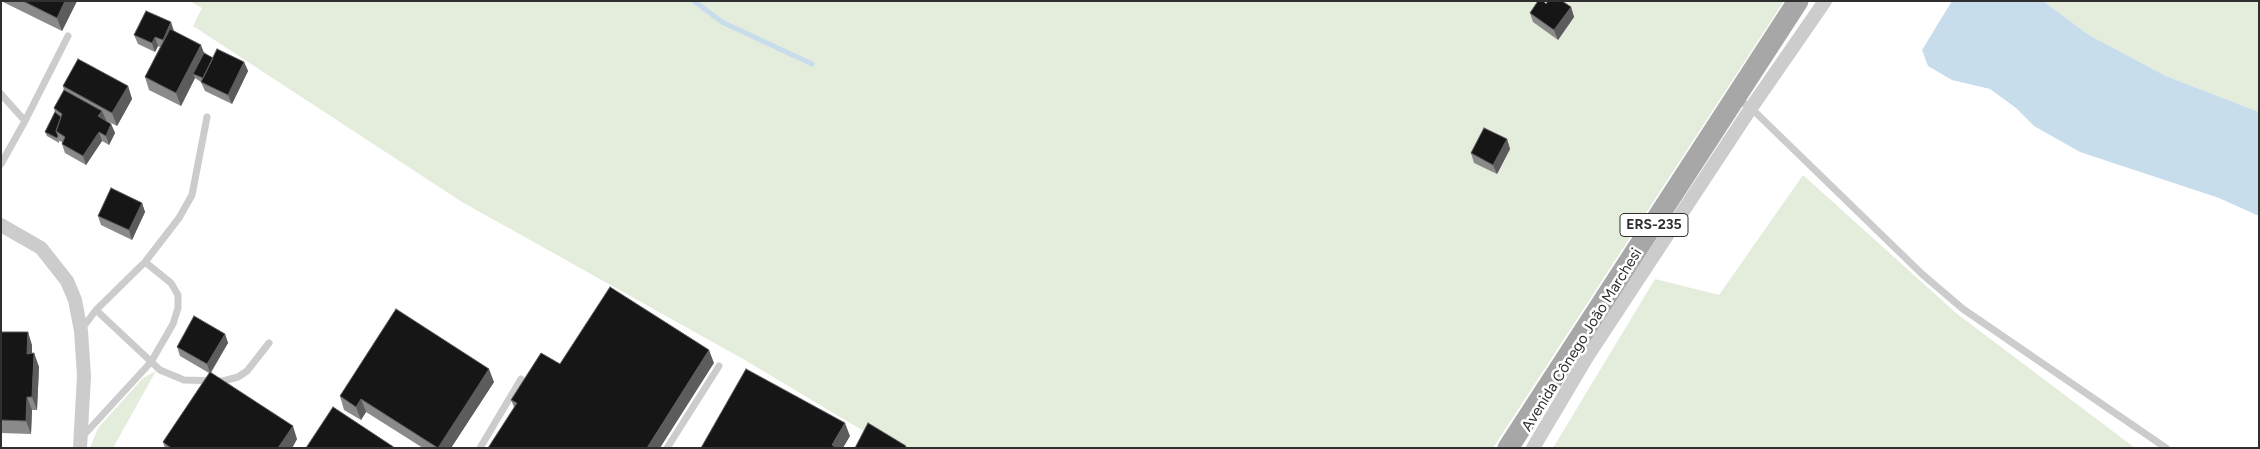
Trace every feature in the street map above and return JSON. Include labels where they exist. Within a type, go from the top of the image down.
[{"type":"main road","name":"ERS-235","points":[[1508,448],[1743,103],[1798,1]]},
{"type":"street","name":"Avenida Cônego João Marchesi","points":[[1533,448],[1743,103],[1825,1]]},
{"type":"street","points":[[1,226],[41,248],[56,264],[67,281],[75,300],[81,331],[84,376],[81,443]]},
{"type":"lane","points":[[1,164],[25,122],[68,36]]},
{"type":"lane","points":[[1,94],[25,122]]},
{"type":"lane","points":[[1743,103],[1922,274],[1964,309],[2166,448]]},
{"type":"lane","points":[[81,331],[96,310],[145,262],[179,218],[192,196],[207,117]]},
{"type":"lane","points":[[81,443],[151,362],[173,324],[178,308],[178,295],[171,283],[145,262]]},
{"type":"lane","points":[[96,310],[160,370],[184,380],[223,381],[238,377],[247,371],[269,343]]},
{"type":"lane","points":[[668,448],[719,366]]},
{"type":"lane","points":[[480,448],[521,380]]},
{"type":"green space","points":[[190,1],[1784,1],[1493,448],[892,448],[743,359],[462,202],[193,26],[202,8]]},
{"type":"green space","points":[[2043,1],[2259,1],[2259,112],[2166,76],[2089,35]]},
{"type":"green space","points":[[1803,175],[1956,313],[2135,448],[1553,448],[1655,279],[1719,295]]},
{"type":"green space","points":[[156,371],[113,448],[90,448],[98,428],[143,378]]},
{"type":"water","points":[[1952,1],[2043,1],[2089,35],[2166,76],[2259,112],[2259,216],[2219,198],[2080,152],[2034,126],[2016,108],[1990,89],[1952,80],[1928,66],[1922,50]]},
{"type":"building","points":[[23,1],[65,1],[57,18]]},
{"type":"building","points":[[1538,1],[1543,1],[1546,4],[1548,1],[1562,1],[1571,7],[1554,30],[1530,13]]},
{"type":"building","points":[[146,11],[171,22],[163,40],[155,37],[152,43],[134,35]]},
{"type":"building","points":[[170,29],[201,45],[176,93],[145,77]]},
{"type":"building","points":[[217,49],[244,62],[228,95],[201,82]]},
{"type":"building","points":[[204,53],[213,58],[203,78],[193,74]]},
{"type":"building","points":[[78,59],[128,86],[112,113],[63,86]]},
{"type":"building","points":[[64,90],[102,111],[98,116],[111,124],[106,136],[99,132],[83,156],[62,144],[65,137],[56,131],[62,114],[54,108]]},
{"type":"building","points":[[55,112],[61,117],[56,131],[57,138],[45,132]]},
{"type":"building","points":[[1484,128],[1507,139],[1493,165],[1471,153]]},
{"type":"building","points":[[111,188],[142,203],[129,230],[98,216]]},
{"type":"building","points":[[610,287],[709,350],[647,448],[488,448],[517,403],[511,400],[541,353],[560,364]]},
{"type":"building","points":[[396,309],[489,369],[438,448],[361,399],[356,407],[340,396]]},
{"type":"building","points":[[194,316],[225,334],[207,364],[177,347]]},
{"type":"building","points":[[1,332],[28,332],[27,354],[34,353],[32,397],[27,397],[26,421],[1,420]]},
{"type":"building","points":[[746,369],[845,423],[832,445],[837,448],[701,448]]},
{"type":"building","points":[[210,372],[293,426],[278,448],[171,448],[163,442]]},
{"type":"building","points":[[333,407],[395,448],[306,448]]},
{"type":"building","points":[[868,423],[906,446],[905,448],[855,448]]},
{"type":"waterway","points":[[694,1],[722,22],[812,64]]}]
